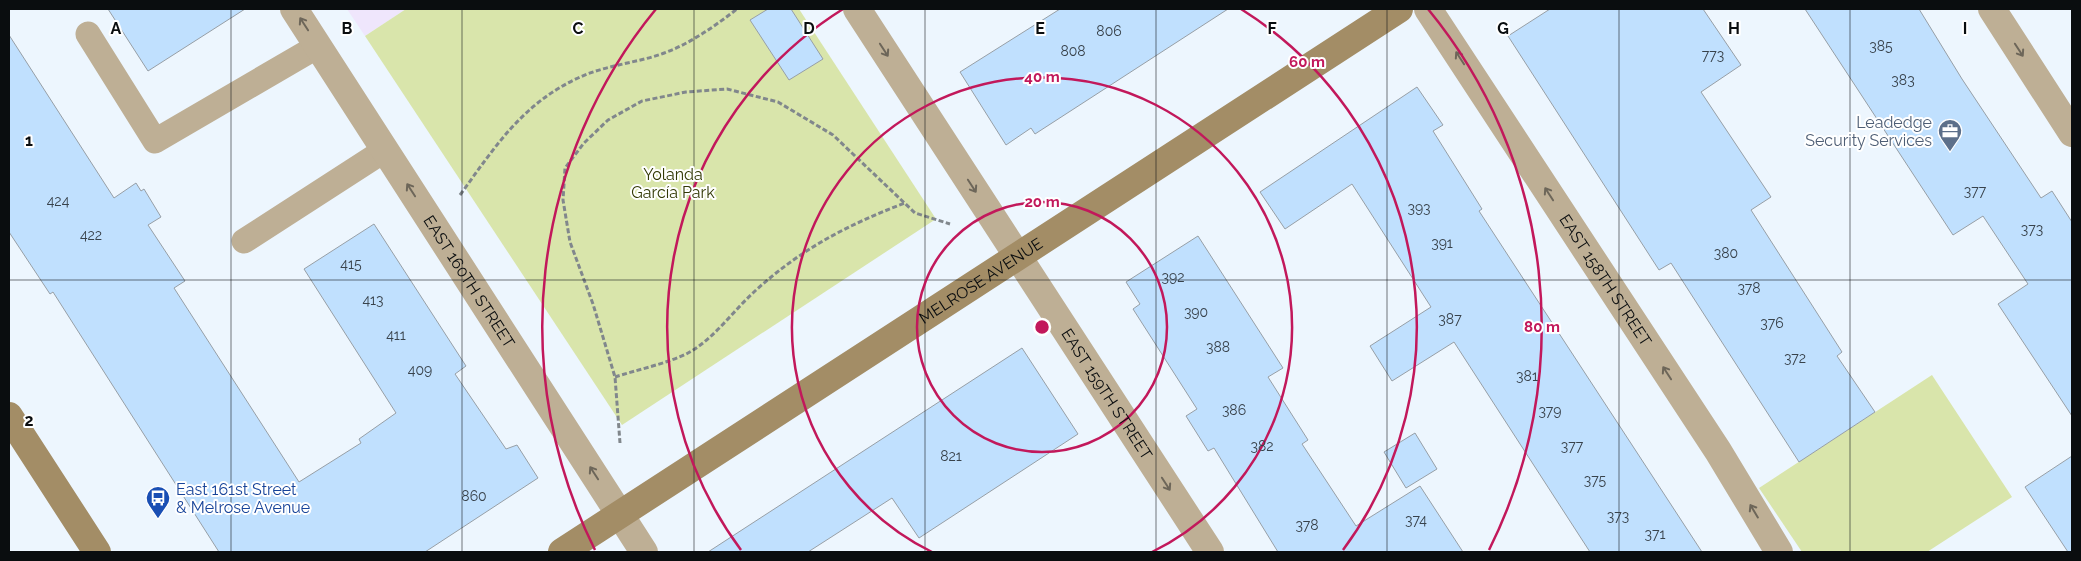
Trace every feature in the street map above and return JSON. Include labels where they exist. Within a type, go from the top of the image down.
[{"type":"main road","name":"MELROSE AVENUE","points":[[562,552],[1399,9]]},
{"type":"main road","points":[[9,416],[96,552]]},
{"type":"street","name":"EAST 160TH STREET","points":[[294,9],[644,552]]},
{"type":"street","name":"EAST 159TH STREET","points":[[857,9],[1210,552]]},
{"type":"street","name":"EAST 158TH STREET","points":[[1428,9],[1718,451],[1779,552]]},
{"type":"street","points":[[1992,9],[2072,133]]},
{"type":"lane","points":[[88,34],[155,141],[318,46]]},
{"type":"lane","points":[[244,241],[385,150]]},
{"type":"path","points":[[460,195],[511,126],[541,99],[578,78],[621,63],[652,57],[694,41],[738,9]]},
{"type":"path","points":[[620,443],[615,377],[593,304],[570,242],[563,200],[565,168],[584,142],[608,120],[642,101],[686,92],[727,89],[778,102],[833,135],[915,213],[950,224]]},
{"type":"path","points":[[615,377],[687,354],[709,338],[728,317],[778,271],[846,227],[905,203]]},
{"type":"shaded area","points":[[347,9],[406,9],[365,36]]},
{"type":"green space","name":"Yolanda García Park","points":[[406,9],[799,9],[936,219],[622,425],[365,36]]},
{"type":"green space","points":[[1932,375],[2012,497],[1927,552],[1802,552],[1759,488]]},
{"type":"building","points":[[108,9],[245,9],[148,71]]},
{"type":"building","points":[[768,9],[791,9],[823,59],[789,80],[750,20]]},
{"type":"building","points":[[1060,9],[1228,9],[1035,134],[1031,128],[1006,145],[960,72]]},
{"type":"building","points":[[1550,9],[1703,9],[1741,65],[1701,92],[1771,197],[1751,210],[1842,352],[1837,356],[1875,412],[1799,462],[1671,263],[1659,270],[1508,36]]},
{"type":"building","points":[[1805,9],[1919,9],[1962,79],[2041,198],[2052,191],[2072,222],[2072,416],[1998,304],[2028,284],[1983,216],[1953,235]]},
{"type":"building","points":[[9,35],[114,198],[136,183],[141,191],[144,189],[161,217],[148,225],[185,281],[174,288],[299,482],[361,443],[359,439],[396,413],[304,269],[374,224],[466,366],[455,374],[506,449],[517,445],[538,478],[425,552],[219,552],[53,292],[50,294],[9,232]]},
{"type":"building","points":[[1417,87],[1443,125],[1433,131],[1482,209],[1479,211],[1702,552],[1590,552],[1454,342],[1392,381],[1370,346],[1431,307],[1352,184],[1285,229],[1260,192]]},
{"type":"building","points":[[1198,236],[1283,368],[1268,377],[1308,440],[1302,444],[1356,526],[1420,486],[1463,552],[1278,552],[1214,448],[1208,451],[1186,416],[1197,409],[1133,309],[1140,304],[1126,282]]},
{"type":"building","points":[[1022,348],[1078,434],[919,538],[892,498],[808,552],[708,552]]},
{"type":"building","points":[[1415,433],[1437,469],[1406,488],[1384,452]]},
{"type":"building","points":[[2072,456],[2072,552],[2068,552],[2025,487]]},
{"type":"place","name":"Leadedge Security Services","points":[[1950,152]]},
{"type":"place","name":"East 161st Street & Melrose Avenue","points":[[158,519]]}]
